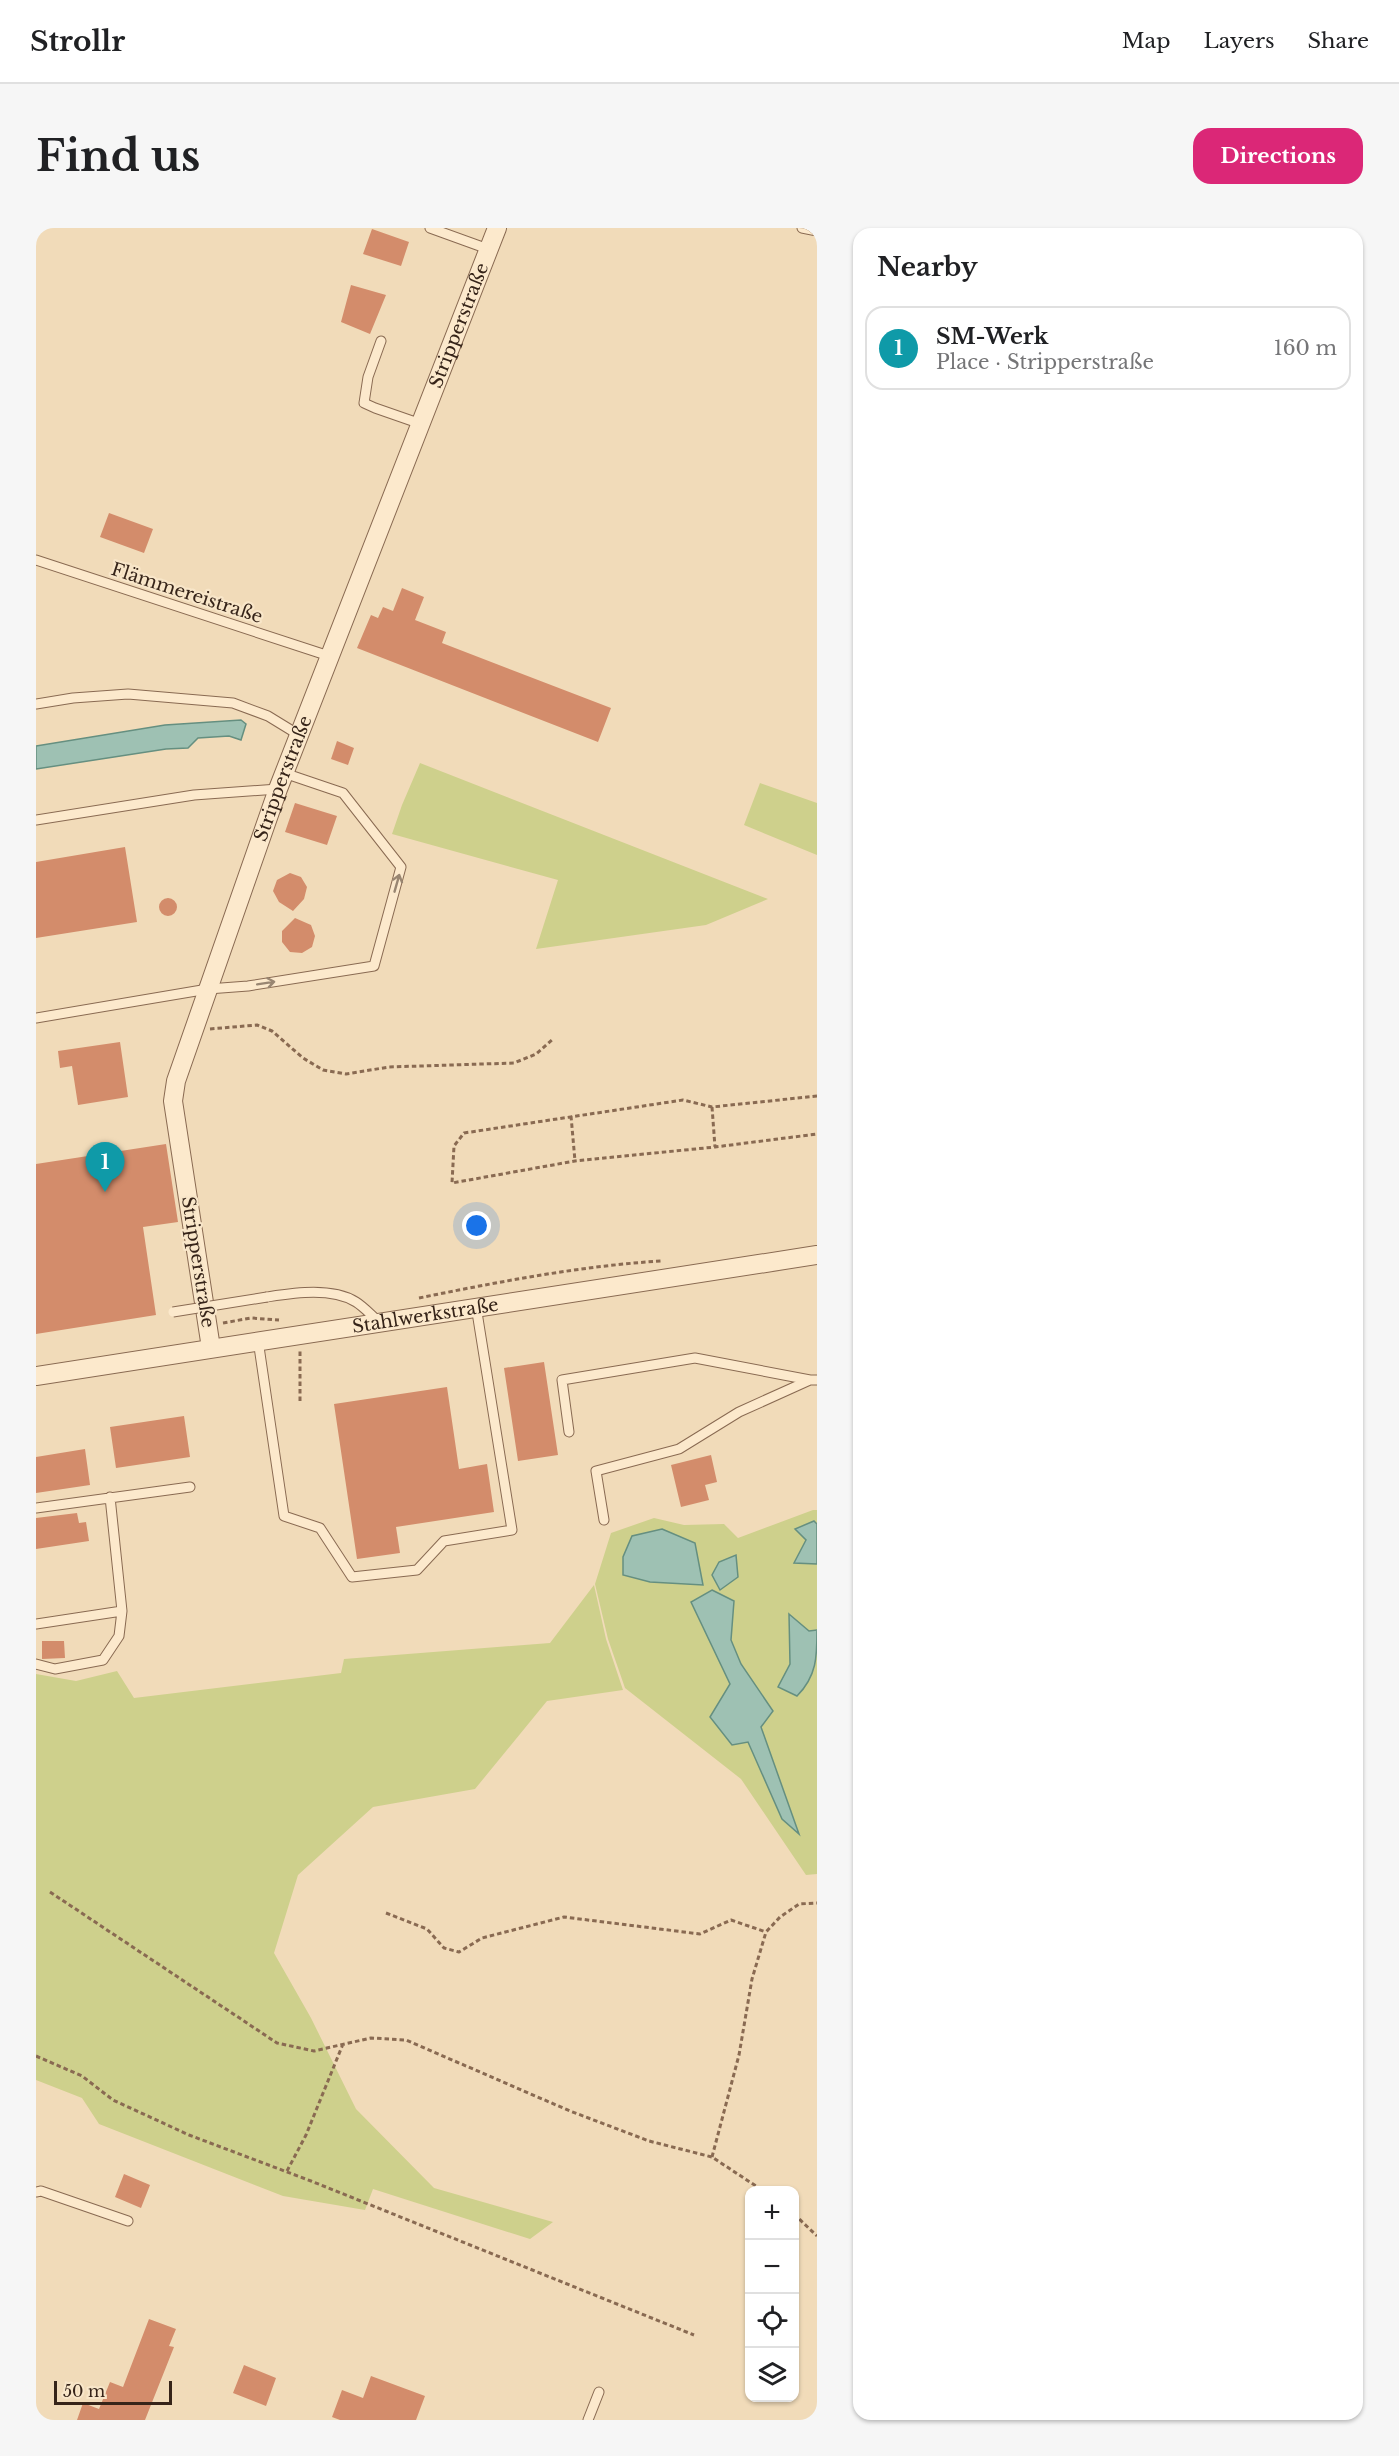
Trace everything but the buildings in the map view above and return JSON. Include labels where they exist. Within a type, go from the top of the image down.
[{"type":"street","name":"Stripperstraße","points":[[211,1348],[173,1101],[176,1081],[281,781],[497,228]]},
{"type":"street","name":"Stahlwerkstraße","points":[[36,1376],[817,1254]]},
{"type":"lane","points":[[430,228],[488,249]]},
{"type":"lane","points":[[802,228],[817,231]]},
{"type":"lane","points":[[381,341],[368,377],[364,403],[420,424]]},
{"type":"lane","name":"Flämmereistraße","points":[[36,560],[329,656]]},
{"type":"lane","points":[[36,704],[73,698],[128,694],[233,703],[268,716],[299,735]]},
{"type":"lane","points":[[36,820],[281,781],[344,793],[401,867],[374,966],[248,986],[208,988],[36,1018]]},
{"type":"lane","points":[[173,1312],[293,1293],[327,1293],[355,1301],[378,1321]]},
{"type":"lane","points":[[258,1340],[284,1516],[320,1528],[352,1577],[417,1570],[444,1541],[512,1530],[476,1306]]},
{"type":"lane","points":[[569,1432],[562,1380],[695,1358],[813,1380]]},
{"type":"lane","points":[[604,1520],[596,1471],[679,1449],[740,1412],[813,1380]]},
{"type":"lane","points":[[36,1508],[190,1487]]},
{"type":"lane","points":[[36,1664],[56,1669],[103,1660],[118,1636],[122,1611],[110,1497]]},
{"type":"lane","points":[[36,1624],[122,1611]]},
{"type":"lane","points":[[36,2192],[41,2191],[128,2221]]},
{"type":"lane","points":[[588,2420],[599,2392]]},
{"type":"path","points":[[193,1031],[257,1025],[272,1031],[303,1058],[323,1070],[346,1074],[389,1067],[514,1062],[536,1054],[553,1039]]},
{"type":"path","points":[[817,1096],[712,1107],[683,1100],[464,1133],[454,1146],[452,1183],[575,1161],[817,1134]]},
{"type":"path","points":[[712,1107],[715,1147]]},
{"type":"path","points":[[571,1116],[575,1161]]},
{"type":"path","points":[[417,1299],[486,1284],[592,1268],[669,1260]]},
{"type":"path","points":[[207,1326],[251,1317],[282,1320]]},
{"type":"path","points":[[298,1334],[301,1355],[300,1401]]},
{"type":"path","points":[[50,1892],[278,2043],[314,2051],[371,2038],[406,2040],[570,2111],[649,2141],[712,2157],[756,2186]]},
{"type":"path","points":[[712,2157],[739,2055],[752,1979],[766,1932],[780,1917],[799,1904],[817,1903]]},
{"type":"path","points":[[386,1913],[427,1929],[444,1948],[459,1952],[482,1938],[564,1917],[700,1934],[731,1920],[766,1932]]},
{"type":"path","points":[[287,2171],[306,2135],[343,2044]]},
{"type":"path","points":[[36,2056],[82,2076],[113,2100],[178,2130],[287,2171],[694,2335]]},
{"type":"path","points":[[799,2218],[817,2236]]},
{"type":"green space","points":[[420,763],[768,899],[706,925],[536,949],[558,880],[392,834]]},
{"type":"green space","points":[[760,783],[817,803],[817,855],[744,825]]},
{"type":"green space","points":[[817,1510],[817,1874],[806,1875],[741,1779],[625,1688],[608,1639],[595,1584],[611,1533],[654,1518],[684,1525],[724,1524],[738,1538]]},
{"type":"green space","points":[[594,1585],[606,1639],[623,1690],[547,1701],[475,1789],[373,1807],[298,1875],[274,1953],[311,2018],[356,2109],[434,2188],[553,2222],[530,2239],[373,2189],[365,2210],[283,2196],[99,2124],[82,2098],[36,2080],[36,1674],[76,1681],[117,1671],[134,1698],[341,1673],[344,1659],[550,1643]]},
{"type":"shaded area","points":[[241,720],[246,724],[241,740],[229,736],[198,738],[188,748],[166,749],[36,769],[36,746],[165,725]]},
{"type":"shaded area","points":[[814,1521],[817,1524],[817,1564],[794,1563],[806,1540],[795,1529]]},
{"type":"shaded area","points":[[662,1529],[695,1543],[703,1585],[650,1582],[623,1575],[623,1557],[632,1536]]},
{"type":"shaded area","points":[[736,1555],[738,1577],[720,1590],[712,1575],[719,1562]]},
{"type":"shaded area","points":[[712,1590],[734,1601],[731,1640],[741,1664],[773,1711],[761,1727],[799,1834],[782,1819],[748,1742],[732,1745],[710,1717],[730,1684],[691,1602]]},
{"type":"shaded area","points":[[789,1614],[809,1631],[817,1630],[816,1657],[812,1673],[809,1681],[797,1696],[778,1687],[790,1664]]},
{"type":"place","name":"SM-Werk","points":[[105,1192]]}]
